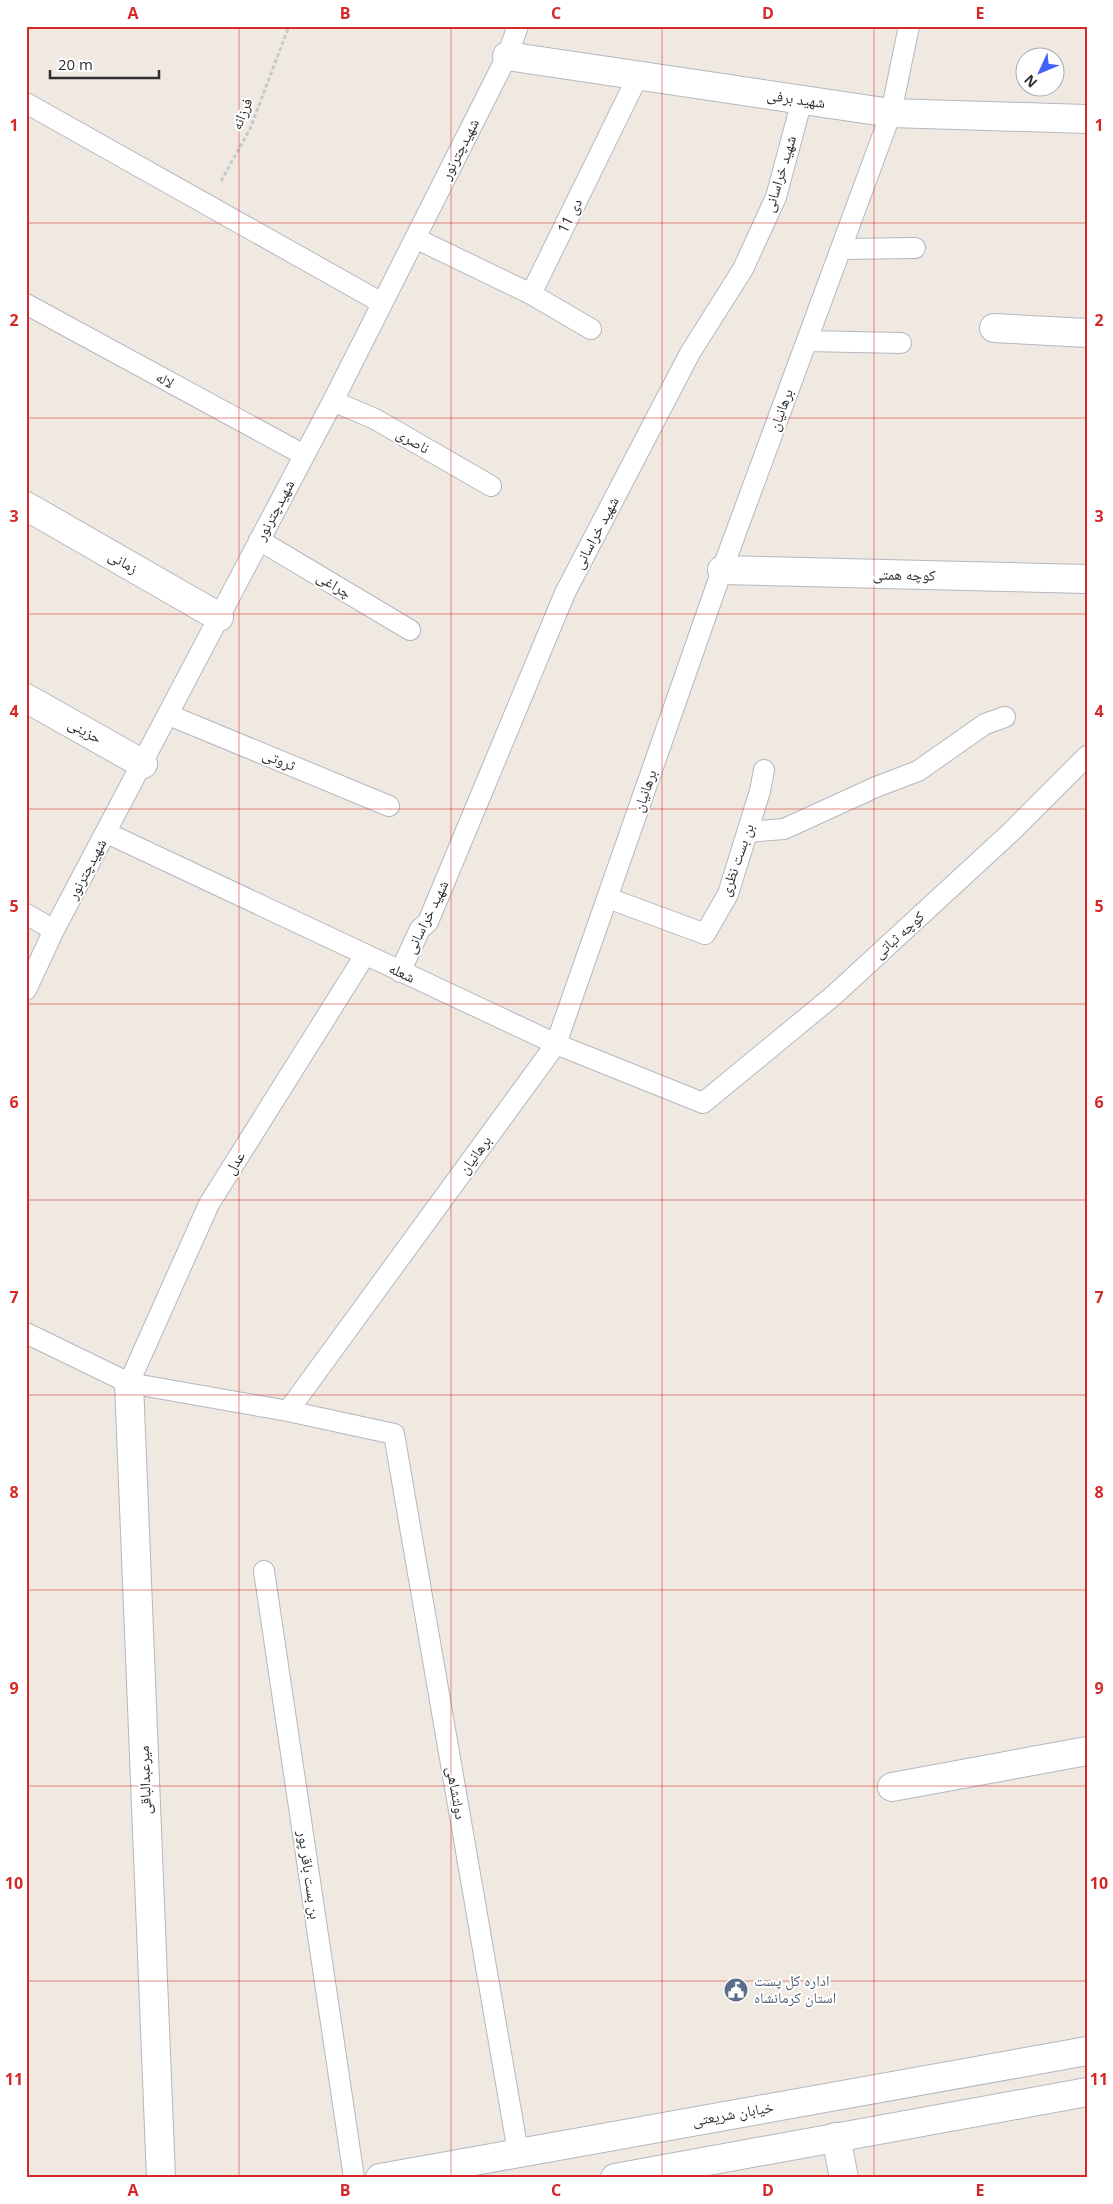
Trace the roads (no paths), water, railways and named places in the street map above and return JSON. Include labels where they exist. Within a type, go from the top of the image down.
[{"type":"street","name":"شهید برفی","points":[[507,56],[891,113],[1087,119]]},
{"type":"street","points":[[994,328],[1087,333]]},
{"type":"street","name":"زمانی","points":[[26,506],[219,617]]},
{"type":"street","name":"کوچه همتی","points":[[722,570],[1087,580]]},
{"type":"street","name":"حزینی","points":[[26,698],[143,764]]},
{"type":"street","name":"میرعبدالباقی","points":[[129,1383],[160,2178]]},
{"type":"street","points":[[892,1787],[1087,1751]]},
{"type":"street","name":"خیابان شریعتی","points":[[380,2178],[1087,2051]]},
{"type":"street","points":[[616,2178],[1087,2092]]},
{"type":"street","points":[[836,2137],[844,2178]]},
{"type":"lane","name":"شهیدچترنور","points":[[26,990],[54,930],[107,833],[333,401],[507,56],[518,26]]},
{"type":"lane","name":"برهانیان","points":[[288,1411],[556,1044],[722,570],[891,113],[909,26]]},
{"type":"lane","name":"11 دی","points":[[531,294],[638,76]]},
{"type":"lane","name":"شهید خراسانی","points":[[400,972],[420,930],[428,922],[565,593],[690,353],[743,269],[776,197],[802,100]]},
{"type":"lane","points":[[26,104],[382,303]]},
{"type":"lane","points":[[415,238],[531,294],[591,329]]},
{"type":"lane","points":[[841,249],[915,248]]},
{"type":"lane","name":"لاله","points":[[26,304],[304,456]]},
{"type":"lane","points":[[806,341],[901,343]]},
{"type":"lane","name":"ناصری","points":[[333,401],[374,419],[491,486]]},
{"type":"lane","name":"چراغی","points":[[259,540],[410,630]]},
{"type":"lane","name":"ثروتی","points":[[169,715],[389,806]]},
{"type":"lane","points":[[747,832],[784,829],[876,787],[918,772],[985,724],[1005,717]]},
{"type":"lane","name":"کوچه ثباتی","points":[[702,1103],[832,996],[1011,832],[1087,756]]},
{"type":"lane","name":"بن بست نظری","points":[[608,898],[704,934],[728,894],[764,770]]},
{"type":"lane","name":"شعله","points":[[107,833],[556,1044],[702,1103]]},
{"type":"lane","points":[[26,914],[54,930]]},
{"type":"lane","name":"عدل","points":[[129,1383],[209,1204],[365,955]]},
{"type":"lane","points":[[26,1333],[129,1383],[288,1411]]},
{"type":"lane","name":"دولتشاهی","points":[[288,1411],[394,1434],[518,2152]]},
{"type":"lane","name":"بن بست باقر پور","points":[[264,1571],[354,2178]]},
{"type":"place","name":"اداره کل پست استان کرمانشاه","points":[[736,1990]]}]
